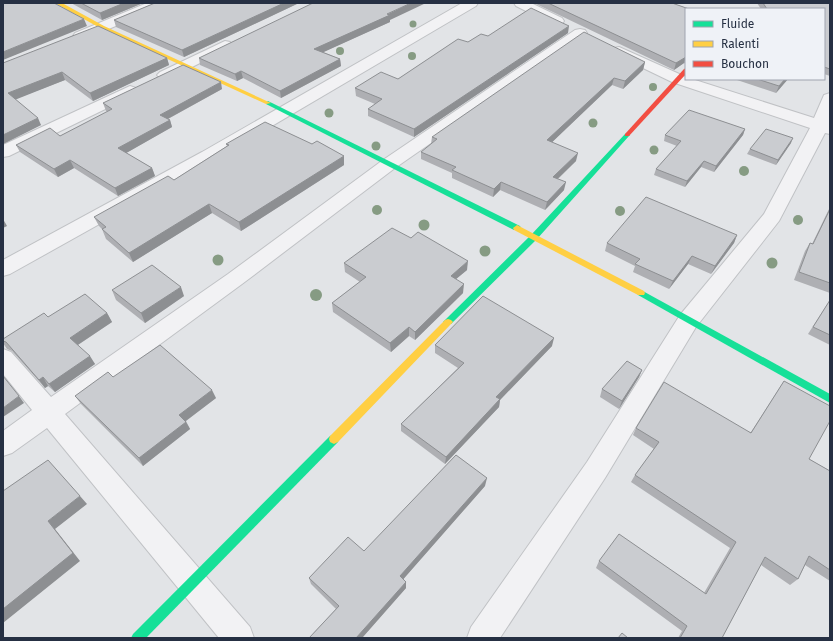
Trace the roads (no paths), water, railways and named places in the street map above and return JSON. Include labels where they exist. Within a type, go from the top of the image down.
[{"type":"street","points":[[58,3],[102,26],[286,111],[534,237],[617,280],[830,399]]},
{"type":"street","points":[[68,40],[158,3]]},
{"type":"street","points":[[3,269],[208,156],[471,3]]},
{"type":"street","points":[[3,445],[235,279],[389,164],[586,36],[520,3]]},
{"type":"street","points":[[3,152],[236,40]]},
{"type":"street","points":[[137,638],[192,584],[451,319],[534,237],[682,75],[607,46]]},
{"type":"street","points":[[696,80],[825,127]]},
{"type":"street","points":[[482,638],[596,470],[688,321],[772,217],[825,127],[830,98]]},
{"type":"street","points":[[3,358],[239,638]]}]
